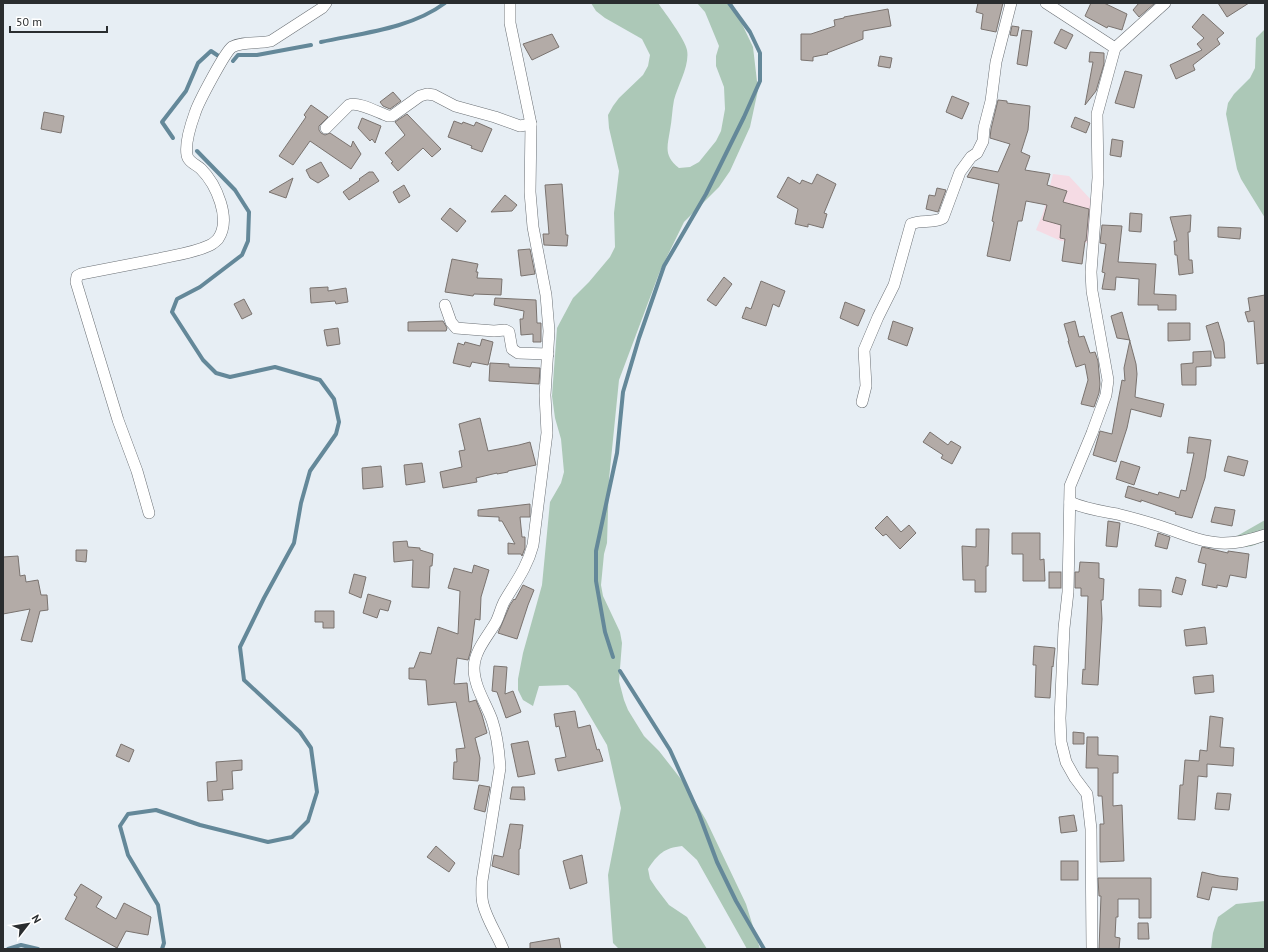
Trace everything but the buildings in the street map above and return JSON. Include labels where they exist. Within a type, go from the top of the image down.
[{"type":"street","points":[[149,513],[137,472],[118,420],[76,282],[77,276],[190,252],[210,246],[218,238],[224,218],[222,207],[213,184],[201,169],[189,160],[187,155],[188,138],[195,112],[230,48],[237,45],[262,44],[271,41],[322,8],[326,3]]},
{"type":"street","points":[[502,949],[487,916],[481,896],[482,881],[500,768],[500,752],[491,719],[481,697],[474,669],[476,656],[497,620],[504,603],[525,568],[533,545],[547,433],[545,396],[549,331],[547,299],[533,227],[530,192],[531,124],[510,23],[510,3]]},
{"type":"street","points":[[862,402],[866,386],[864,350],[894,285],[911,224],[917,221],[939,221],[943,218],[960,172],[971,157],[977,153],[983,141],[984,128],[991,101],[996,62],[1011,3]]},
{"type":"street","points":[[1046,3],[1115,48]]},
{"type":"street","points":[[1092,949],[1091,829],[1087,794],[1075,778],[1066,762],[1061,742],[1060,724],[1064,628],[1068,592],[1070,486],[1106,395],[1108,380],[1092,290],[1091,272],[1098,178],[1097,114],[1115,48],[1165,3]]},
{"type":"street","points":[[326,128],[349,105],[358,104],[388,116],[398,113],[420,96],[427,94],[434,95],[455,106],[495,117],[520,126],[531,124]]},
{"type":"street","points":[[445,305],[451,322],[456,328],[494,331],[505,330],[509,332],[512,349],[518,353],[548,354]]},
{"type":"street","points":[[1070,502],[1081,507],[1122,515],[1218,543],[1234,543],[1253,540],[1265,535]]},
{"type":"shaded area","points":[[1053,174],[1069,176],[1093,202],[1091,243],[1061,241],[1036,230],[1043,213]]},
{"type":"green space","points":[[591,3],[658,3],[683,39],[687,50],[687,62],[674,100],[668,147],[671,160],[679,168],[690,167],[699,162],[716,141],[721,131],[725,109],[724,87],[716,66],[716,56],[719,46],[705,12],[697,3],[732,3],[753,47],[758,90],[750,127],[730,171],[719,187],[684,222],[660,271],[619,380],[609,479],[607,543],[604,554],[601,585],[603,596],[620,632],[622,643],[619,681],[628,710],[644,736],[659,751],[684,783],[706,820],[746,904],[760,949],[747,949],[697,860],[682,846],[670,848],[655,859],[648,869],[650,879],[669,905],[687,917],[707,949],[619,949],[613,943],[608,875],[621,808],[607,745],[576,692],[568,685],[539,686],[533,706],[523,700],[518,690],[518,679],[523,653],[542,585],[550,502],[561,483],[564,472],[561,439],[555,418],[552,396],[557,328],[573,298],[610,257],[615,247],[614,213],[619,171],[609,128],[608,115],[619,98],[643,75],[648,66],[650,55],[642,39],[605,18],[596,11]]},
{"type":"green space","points":[[1265,29],[1265,218],[1241,179],[1237,169],[1226,114],[1228,103],[1234,94],[1250,78],[1255,68],[1256,38]]},
{"type":"green space","points":[[1265,520],[1265,541],[1245,547],[1237,536]]},
{"type":"green space","points":[[1265,901],[1265,949],[1211,949],[1213,933],[1218,917],[1236,904]]},
{"type":"waterway","points":[[321,42],[369,33],[417,19],[445,3]]},
{"type":"waterway","points":[[613,657],[605,632],[596,581],[596,551],[617,453],[623,392],[639,338],[664,266],[706,194],[760,81],[760,53],[750,32],[729,3]]},
{"type":"waterway","points":[[233,61],[238,55],[257,55],[311,45]]},
{"type":"waterway","points":[[173,138],[162,122],[186,91],[198,63],[211,51],[220,57]]},
{"type":"waterway","points":[[162,949],[164,943],[158,905],[128,855],[120,826],[128,814],[156,810],[200,825],[268,842],[292,837],[308,821],[317,792],[311,748],[300,732],[244,680],[240,647],[264,598],[294,543],[301,503],[310,471],[336,434],[339,422],[334,399],[320,380],[275,367],[230,377],[216,373],[203,360],[172,312],[177,299],[200,287],[242,255],[248,241],[249,212],[235,190],[197,151]]},
{"type":"waterway","points":[[620,671],[670,750],[699,814],[717,862],[736,901],[764,949]]},
{"type":"waterway","points":[[8,949],[21,945],[38,949]]}]
